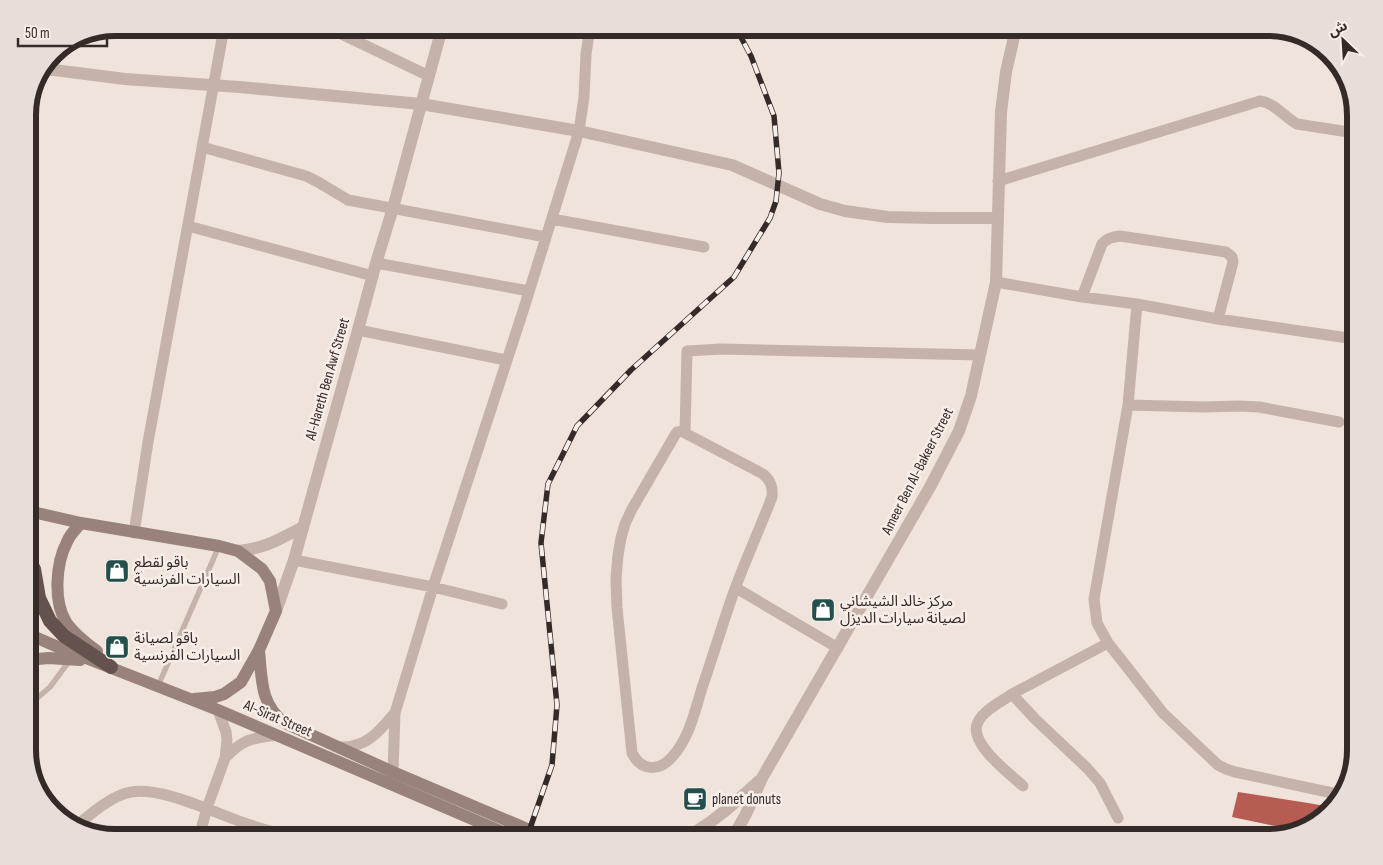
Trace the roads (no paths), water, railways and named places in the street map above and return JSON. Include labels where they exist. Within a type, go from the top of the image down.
[{"type":"highway","points":[[36,581],[39,598],[50,621],[64,636],[110,667]]},
{"type":"main road","points":[[36,513],[81,523],[219,546],[238,551],[266,574],[270,581],[276,611]]},
{"type":"main road","points":[[81,523],[70,535],[62,552],[58,576],[58,604],[73,631],[125,673]]},
{"type":"main road","name":"Al-Hareth Ben Awf Street","points":[[192,700],[215,697],[233,689],[244,676],[259,650],[276,611]]},
{"type":"main road","name":"Al-Sirat Street","points":[[36,637],[218,710],[493,829]]},
{"type":"main road","name":"Al-Sirat Street","points":[[259,650],[262,686],[266,699],[276,717],[285,723],[393,772],[525,829]]},
{"type":"main road","points":[[36,659],[92,660]]},
{"type":"street","points":[[134,533],[148,442],[222,36]]},
{"type":"street","points":[[346,36],[429,76]]},
{"type":"street","name":"Al-Hareth Ben Awf Street","points":[[276,611],[294,560],[440,36]]},
{"type":"street","points":[[393,772],[395,712],[433,587],[579,131],[589,36]]},
{"type":"street","name":"Ameer Ben Al-Bakeer Street","points":[[738,829],[762,778],[930,487],[959,431],[971,396],[996,282],[1001,112],[1006,72],[1014,36]]},
{"type":"street","points":[[51,70],[125,79],[239,87],[421,104],[579,131],[732,165],[820,204],[845,211],[888,217],[997,218]]},
{"type":"street","points":[[998,181],[1248,103],[1260,101],[1272,104],[1289,120],[1297,124],[1347,132]]},
{"type":"street","points":[[202,147],[306,176],[348,200],[546,238]]},
{"type":"street","points":[[552,219],[704,247]]},
{"type":"street","points":[[188,226],[372,276]]},
{"type":"street","points":[[1082,297],[1102,244],[1104,241],[1114,237],[1120,236],[1226,252],[1232,257],[1233,262],[1218,319]]},
{"type":"street","points":[[376,263],[529,291]]},
{"type":"street","points":[[996,282],[1218,319],[1347,338]]},
{"type":"street","points":[[1137,304],[1128,404],[1094,598],[1097,623],[1108,643],[1163,713],[1218,765],[1226,770],[1333,793]]},
{"type":"street","points":[[358,330],[506,360]]},
{"type":"street","points":[[685,432],[687,351],[721,349],[980,356]]},
{"type":"street","points":[[1128,404],[1259,407],[1338,422]]},
{"type":"street","points":[[678,432],[685,432],[763,474],[768,478],[773,488],[772,497],[736,588],[690,725],[680,746],[672,758],[664,764],[654,768],[642,766],[636,761],[632,753],[630,740],[617,608],[616,579],[618,555],[625,524],[632,509],[678,432]]},
{"type":"street","points":[[238,551],[266,546],[303,527]]},
{"type":"street","points":[[294,560],[433,587],[502,604]]},
{"type":"street","points":[[736,588],[838,648]]},
{"type":"street","points":[[1023,786],[989,754],[975,730],[978,721],[1012,694],[1108,643]]},
{"type":"street","points":[[1012,694],[1035,719],[1088,768],[1100,783],[1118,818]]},
{"type":"street","points":[[201,829],[225,758],[226,732],[218,710]]},
{"type":"street","points":[[339,747],[365,742],[375,735],[395,712]]},
{"type":"street","points":[[225,758],[236,747],[250,739],[277,735]]},
{"type":"street","name":"Ameer Ben Al-Bakeer Street","points":[[701,829],[732,806],[762,778]]},
{"type":"street","points":[[82,821],[105,804],[130,792],[143,791],[207,808],[253,829]]},
{"type":"lane","points":[[158,686],[219,546]]},
{"type":"lane","points":[[36,699],[50,687],[71,659]]},
{"type":"railway","points":[[530,829],[552,765],[557,705],[541,543],[548,484],[577,426],[631,370],[734,277],[770,218],[776,201],[779,173],[774,116],[751,56],[740,36]]},
{"type":"place","name":"باقو لقطع السيارات الفرنسية","points":[[117,571]]},
{"type":"place","name":"مركز خالد الشيشاني لصيانة سيارات الديزل","points":[[823,610]]},
{"type":"place","name":"باقو لصيانة السيارات الفرنسية","points":[[117,647]]},
{"type":"place","name":"planet donuts","points":[[695,799]]}]
